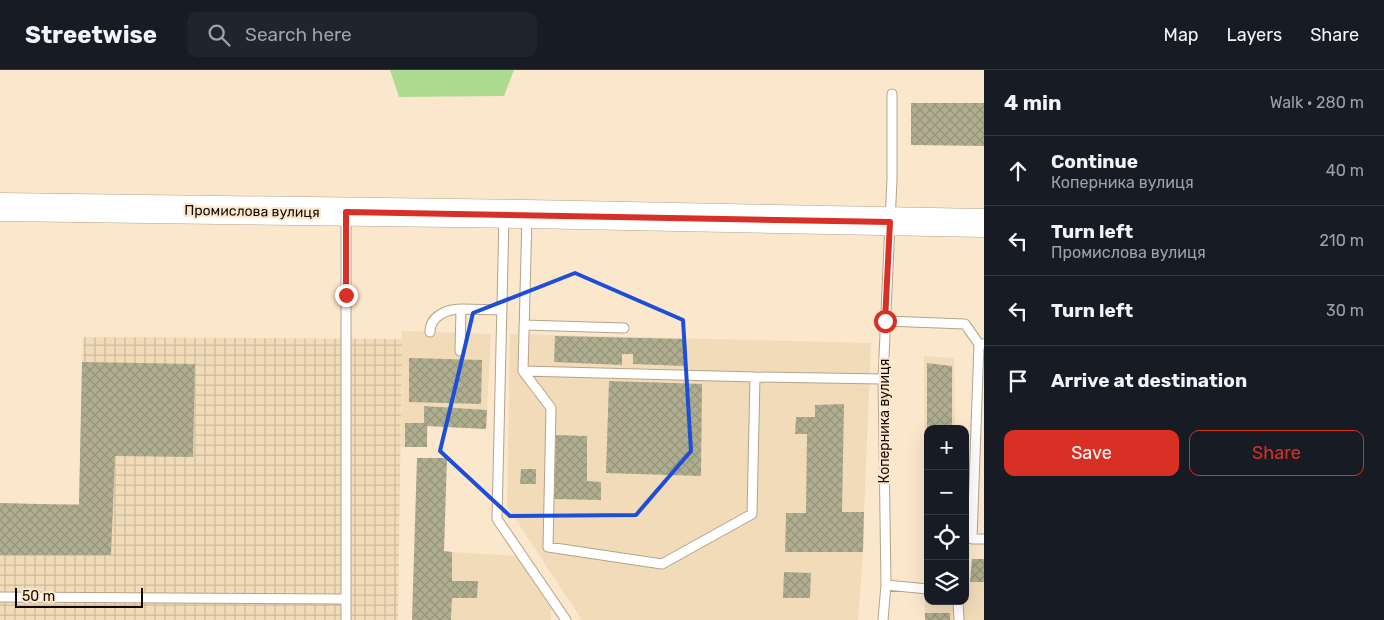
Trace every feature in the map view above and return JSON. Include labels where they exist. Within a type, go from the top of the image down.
[{"type":"main road","name":"Промислова вулиця","points":[[0,207],[984,223]]},
{"type":"lane","name":"Коперника вулиця","points":[[883,620],[886,585],[883,379],[892,179],[892,94]]},
{"type":"lane","points":[[346,212],[346,620]]},
{"type":"lane","points":[[515,214],[502,310],[496,519],[566,620]]},
{"type":"lane","points":[[515,214],[524,325],[523,371],[551,408],[548,547],[662,564],[752,514],[755,377]]},
{"type":"lane","points":[[430,332],[430,325],[438,315],[452,309],[502,310]]},
{"type":"lane","points":[[460,351],[461,309]]},
{"type":"lane","points":[[885,321],[965,324],[981,344],[972,539],[984,539]]},
{"type":"lane","points":[[524,325],[624,328]]},
{"type":"lane","points":[[523,371],[883,379]]},
{"type":"lane","points":[[886,585],[924,589]]},
{"type":"lane","points":[[0,597],[346,599]]},
{"type":"lane","points":[[958,605],[959,620]]},
{"type":"highlighted area","points":[[575,273],[683,320],[691,451],[636,515],[510,516],[440,451],[473,313]]},
{"type":"shaded area","points":[[390,70],[514,70],[504,96],[399,97]]},
{"type":"shaded area","points":[[402,331],[491,334],[486,429],[428,426],[427,447],[401,447]]},
{"type":"shaded area","points":[[510,334],[871,343],[864,512],[786,513],[785,552],[863,552],[858,620],[582,620],[507,506]]},
{"type":"shaded area","points":[[83,337],[402,339],[398,620],[0,620],[0,505],[79,504]]},
{"type":"shaded area","points":[[924,356],[954,358],[955,425],[924,425]]},
{"type":"shaded area","points":[[452,552],[517,556],[551,608],[551,620],[451,620],[452,598],[477,598],[477,581],[452,581]]},
{"type":"shaded area","points":[[969,582],[984,582],[984,620],[925,620],[925,605],[969,605]]},
{"type":"building","points":[[911,103],[984,103],[984,146],[911,145]]},
{"type":"building","points":[[555,336],[684,339],[684,366],[633,364],[633,354],[622,354],[622,365],[554,362]]},
{"type":"building","points":[[409,358],[482,360],[481,404],[409,402]]},
{"type":"building","points":[[82,362],[195,364],[193,457],[115,456],[111,555],[0,555],[0,503],[79,505]]},
{"type":"building","points":[[927,363],[952,366],[952,425],[927,425]]},
{"type":"building","points":[[609,381],[702,384],[701,476],[606,473]]},
{"type":"building","points":[[844,404],[842,512],[864,512],[863,552],[785,552],[786,513],[806,513],[807,434],[795,434],[796,417],[815,417],[815,405]]},
{"type":"building","points":[[424,406],[487,410],[486,429],[427,426],[427,447],[405,447],[405,423],[424,423]]},
{"type":"building","points":[[556,435],[587,436],[587,481],[601,482],[601,500],[554,499]]},
{"type":"building","points":[[417,458],[447,458],[444,551],[452,552],[452,581],[478,581],[477,598],[452,598],[451,620],[412,620]]},
{"type":"building","points":[[521,469],[536,469],[536,484],[520,484]]},
{"type":"building","points":[[972,559],[984,559],[984,582],[970,582]]},
{"type":"building","points":[[784,572],[811,573],[810,598],[783,598]]},
{"type":"building","points":[[925,613],[950,613],[950,620],[925,620]]},
{"type":"route","points":[[346,295],[346,212],[890,222],[885,321]]}]
